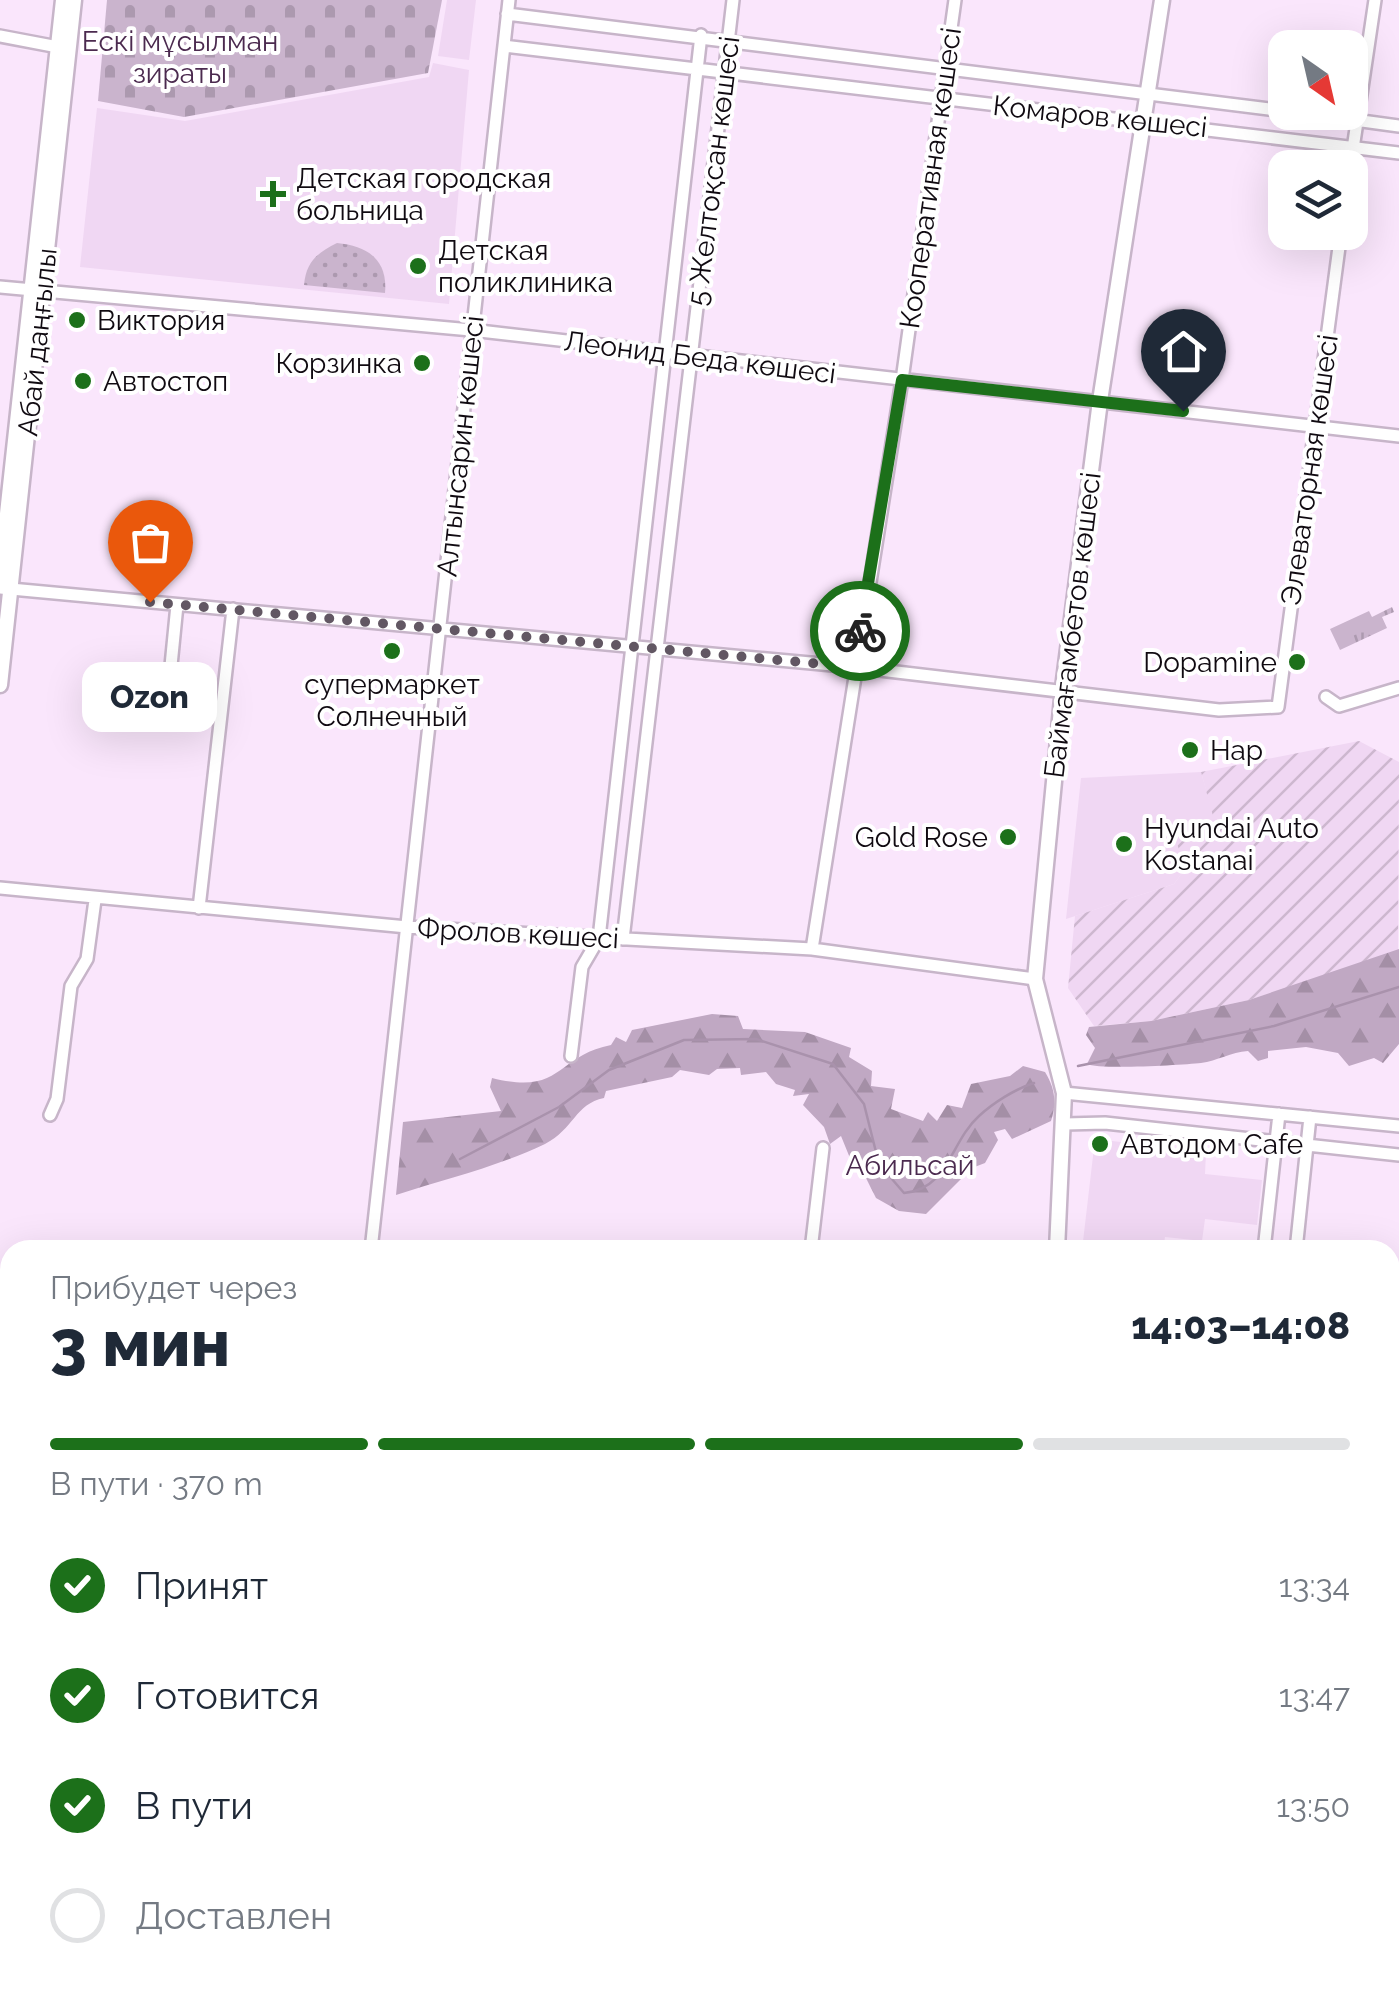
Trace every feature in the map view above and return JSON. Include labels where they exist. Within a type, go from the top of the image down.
[{"type":"main road","name":"Абай даңғылы","points":[[37,290],[63,0]]},
{"type":"main road","name":"Абай даңғылы","points":[[0,685],[4,585],[74,0]]},
{"type":"main road","name":"Баймағамбетов көшесі","points":[[1058,1240],[1064,1092],[1035,979],[1063,688],[1100,401],[1162,0]]},
{"type":"street","name":"Алтынсарин көшесі","points":[[371,1240],[509,0]]},
{"type":"street","name":"5 Желтоқсан көшесі","points":[[623,939],[733,0]]},
{"type":"street","name":"Кооперативная көшесі","points":[[812,949],[902,380],[955,0]]},
{"type":"street","points":[[1368,47],[1375,0]]},
{"type":"street","name":"Комаров көшесі","points":[[508,14],[945,65],[1268,109]]},
{"type":"street","name":"5 Желтоқсан көшесі","points":[[571,1056],[582,967],[598,938],[702,35]]},
{"type":"street","points":[[0,36],[58,47]]},
{"type":"street","name":"Комаров көшесі","points":[[504,46],[1399,153]]},
{"type":"street","points":[[1368,122],[1399,126]]},
{"type":"street","points":[[1352,150],[1355,130]]},
{"type":"street","name":"Элеваторная көшесі","points":[[1063,688],[1219,710],[1278,707],[1338,250]]},
{"type":"street","name":"Леонид Беда көшесі","points":[[0,287],[471,330],[1399,436]]},
{"type":"street","points":[[4,585],[178,605],[1063,688]]},
{"type":"street","points":[[168,706],[178,605]]},
{"type":"street","points":[[199,908],[233,610]]},
{"type":"street","points":[[1326,696],[1339,706],[1399,688]]},
{"type":"street","name":"Фролов көшесі","points":[[0,888],[407,927],[812,949],[1035,979]]},
{"type":"street","points":[[50,1115],[57,1098],[71,986],[87,958],[95,900]]},
{"type":"street","points":[[1064,1092],[1399,1126]]},
{"type":"street","points":[[1265,1240],[1279,1114]]},
{"type":"street","points":[[1297,1240],[1310,1117]]},
{"type":"street","points":[[1064,1124],[1105,1123],[1399,1155]]},
{"type":"street","points":[[811,1240],[823,1148]]},
{"type":"shaded area","points":[[447,0],[476,0],[469,60],[438,56]]},
{"type":"shaded area","name":"Детская городская больница","points":[[433,63],[469,70],[449,304],[80,267],[97,108],[185,121],[429,77]]},
{"type":"shaded area","points":[[1359,741],[1399,762],[1398,952],[1249,1000],[1151,1021],[1094,1026],[1068,988],[1075,916],[1174,884],[1185,869],[1176,840],[1216,827],[1201,772]]},
{"type":"shaded area","points":[[1201,772],[1217,827],[1174,884],[1066,919],[1081,778]]},
{"type":"shaded area","points":[[1095,1139],[1206,1152],[1205,1174],[1262,1180],[1257,1225],[1205,1219],[1202,1240],[1083,1240]]},
{"type":"green space","name":"Ескі мұсылман зираты","points":[[107,0],[442,0],[428,73],[184,117],[98,101]]},
{"type":"green space","points":[[337,243],[358,247],[374,257],[383,272],[385,293],[304,285],[314,259]]},
{"type":"green space","points":[[1392,607],[1394,612],[1382,617],[1387,628],[1340,650],[1330,629],[1369,611],[1372,617]]},
{"type":"green space","points":[[1399,949],[1399,1044],[1383,1063],[1374,1058],[1349,1066],[1338,1053],[1306,1047],[1268,1051],[1268,1058],[1258,1061],[1248,1051],[1191,1064],[1087,1064],[1095,1048],[1086,1035],[1089,1027],[1151,1021],[1249,1000]]},
{"type":"green space","name":"Абильсай","points":[[712,1014],[738,1016],[743,1029],[805,1032],[851,1048],[849,1057],[872,1071],[871,1086],[895,1089],[891,1109],[923,1121],[928,1112],[937,1121],[947,1105],[962,1108],[971,1084],[1010,1076],[1023,1066],[1045,1072],[1054,1096],[1051,1121],[1012,1139],[1005,1129],[994,1132],[998,1140],[985,1163],[972,1168],[926,1214],[899,1211],[876,1198],[858,1162],[852,1163],[841,1136],[830,1144],[824,1127],[803,1105],[809,1094],[793,1096],[795,1090],[776,1084],[766,1072],[741,1075],[740,1068],[717,1069],[709,1075],[680,1070],[672,1077],[606,1091],[604,1098],[580,1111],[555,1138],[527,1152],[396,1195],[403,1122],[501,1111],[490,1087],[492,1078],[533,1082],[593,1050],[611,1045],[616,1037],[626,1042],[632,1030]]},
{"type":"waterway","name":"Абильсай","points":[[1078,1066],[1274,1026],[1399,987]]},
{"type":"waterway","name":"Абильсай","points":[[460,1159],[559,1107],[609,1070],[684,1040],[756,1039],[833,1064],[864,1104],[879,1164],[904,1193],[919,1190],[940,1174],[969,1127],[985,1111],[1034,1083]]},
{"type":"way so far","points":[[150,602],[854,667],[860,631]]},
{"type":"place","name":"Детская городская больница","points":[[273,194]]},
{"type":"place","name":"Детская поликлиника","points":[[418,266]]},
{"type":"place","name":"Виктория","points":[[77,320]]},
{"type":"place","name":"Корзинка","points":[[422,363]]},
{"type":"place","name":"Автостоп","points":[[83,381]]},
{"type":"place","name":"Ozon","points":[[150,602]]},
{"type":"place","name":"супермаркет Солнечный","points":[[392,651]]},
{"type":"place","name":"Dopamine","points":[[1297,662]]},
{"type":"place","name":"Нар","points":[[1190,750]]},
{"type":"place","name":"Gold Rose","points":[[1008,837]]},
{"type":"place","name":"Hyundai Auto Kostanai","points":[[1124,844]]},
{"type":"place","name":"Автодом Cafe","points":[[1100,1144]]},
{"type":"route","points":[[860,631],[902,380],[1183,411]]}]
